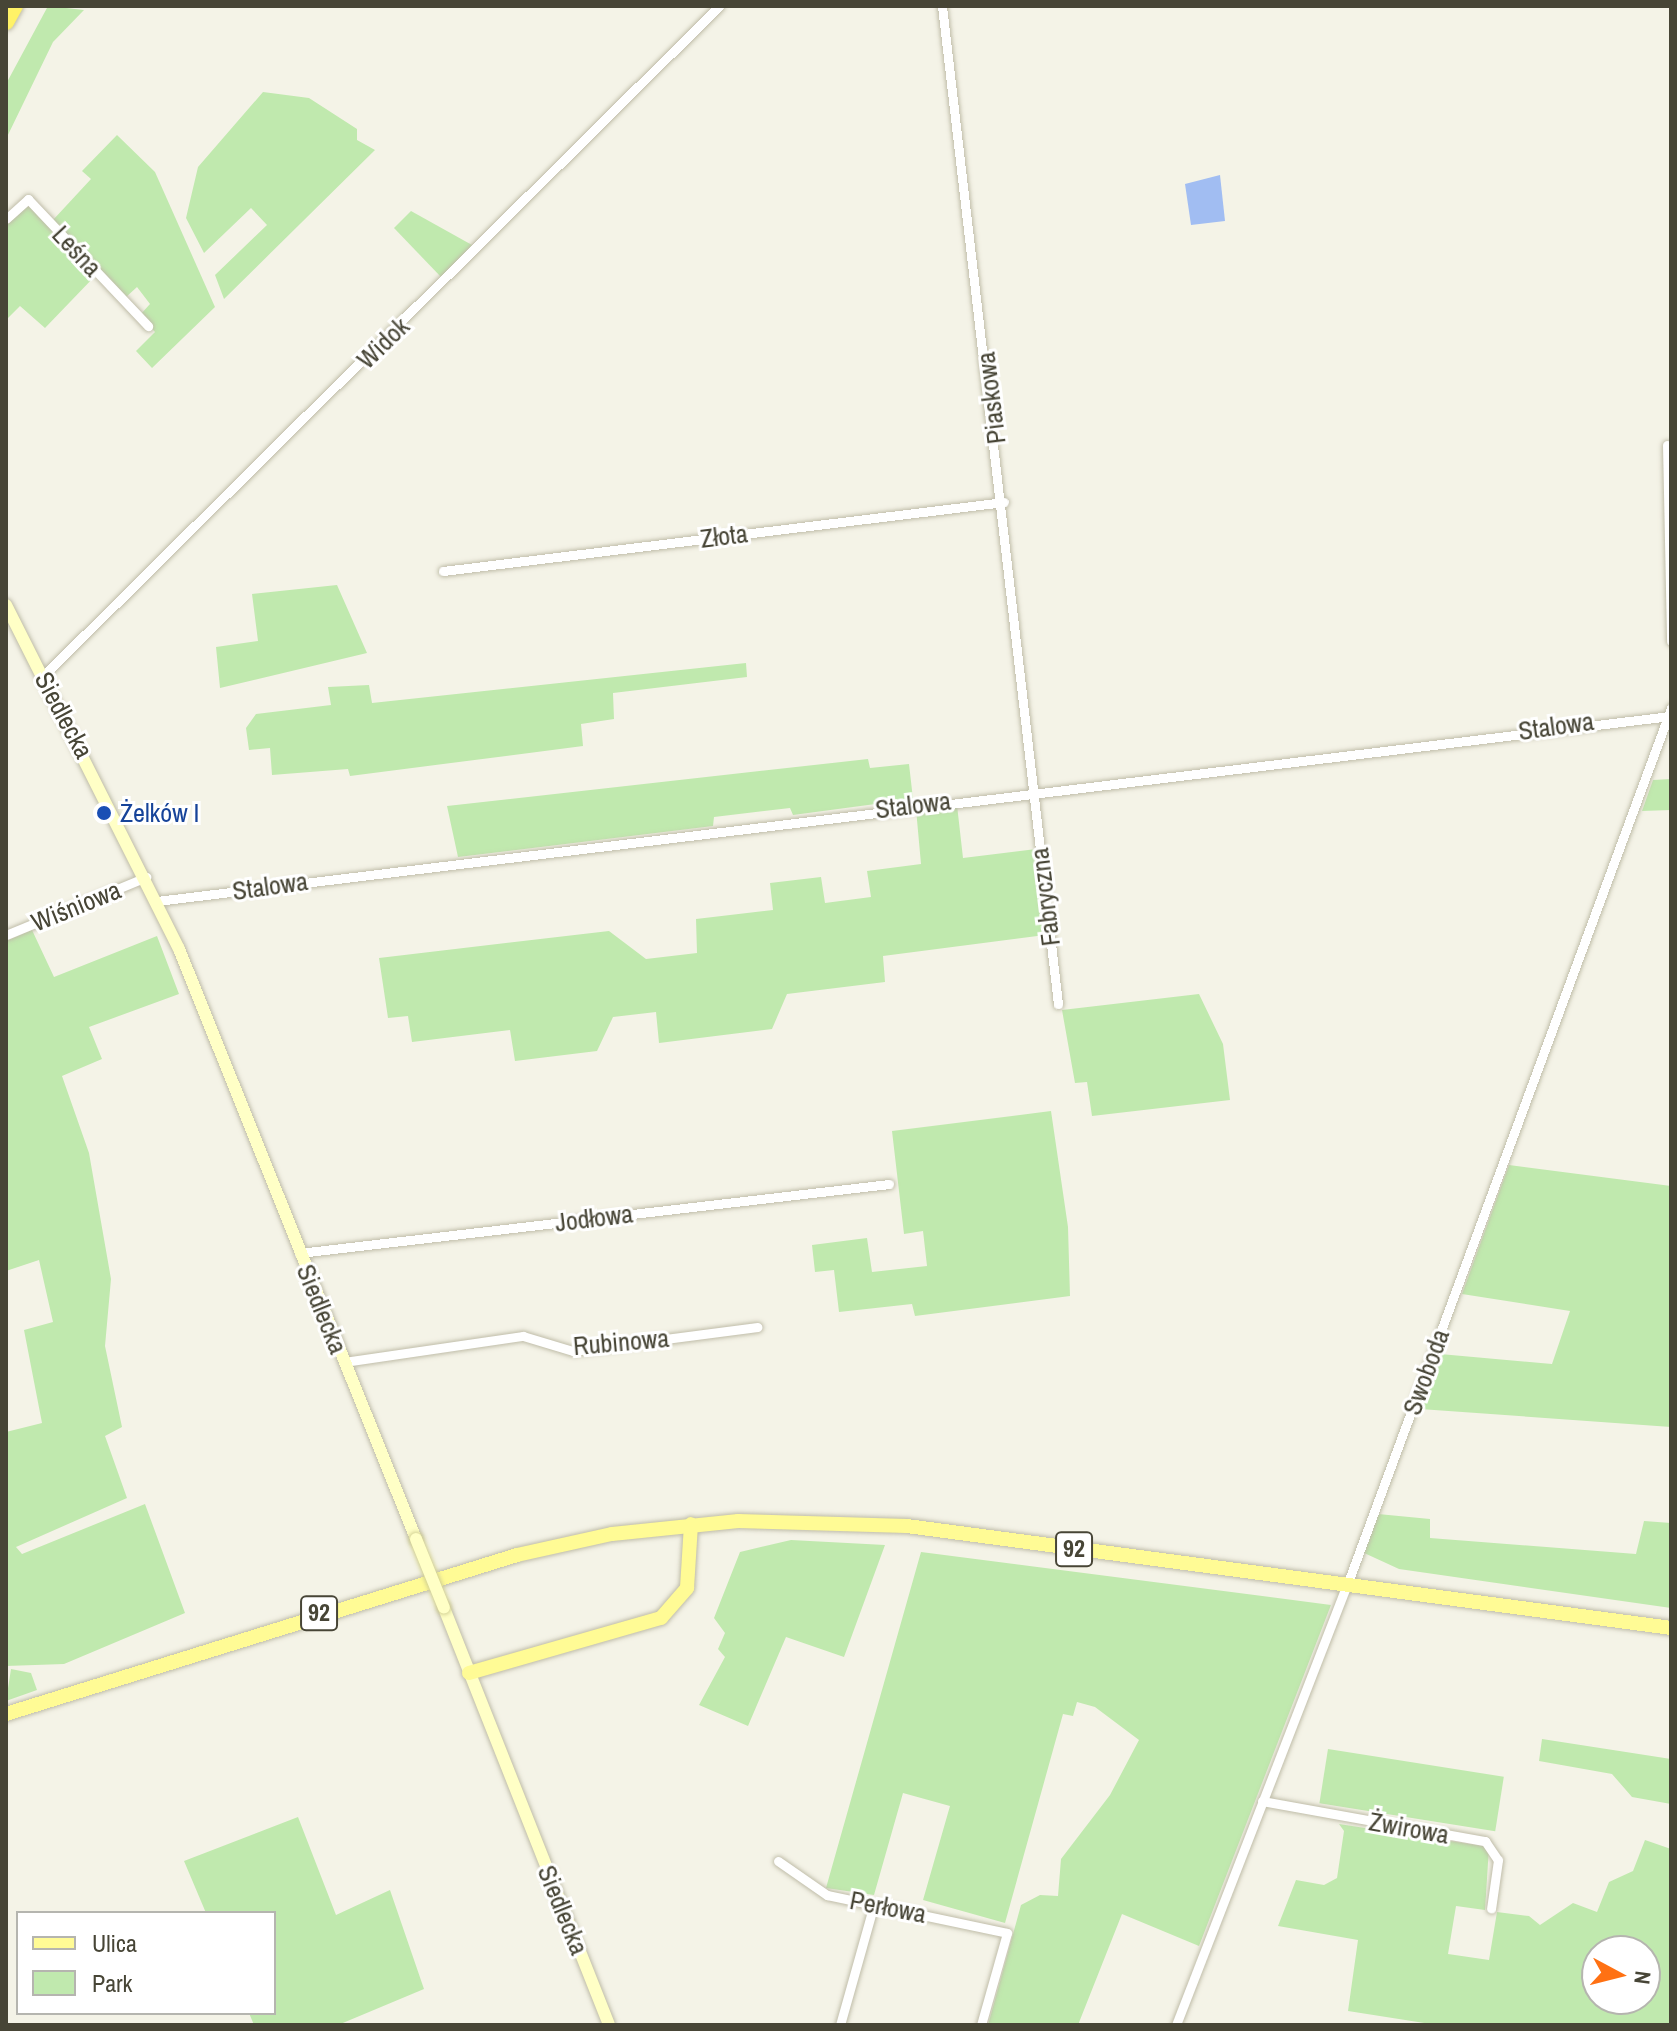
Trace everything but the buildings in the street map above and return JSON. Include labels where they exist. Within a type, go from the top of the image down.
[{"type":"highway","points":[[6,22],[15,6]]},
{"type":"main road","name":"Siedlecka","points":[[6,605],[157,901],[444,1608],[609,2025]]},
{"type":"main road","name":"92","points":[[6,1714],[131,1671],[472,1567],[599,1536],[691,1524],[907,1526],[1671,1628]]},
{"type":"main road","points":[[469,1673],[661,1618],[687,1588],[691,1524]]},
{"type":"main road","name":"92","points":[[6,1724],[30,1708]]},
{"type":"street","name":"Widok","points":[[43,676],[719,6]]},
{"type":"street","name":"Piaskowa","points":[[942,6],[1004,502],[1032,790]]},
{"type":"street","name":"Leśna","points":[[6,219],[28,199],[148,326]]},
{"type":"street","points":[[1667,445],[1671,641]]},
{"type":"street","name":"Złota","points":[[443,571],[1004,502]]},
{"type":"street","name":"Stalowa","points":[[157,901],[1032,790],[1671,714]]},
{"type":"street","name":"Swoboda","points":[[1176,2025],[1347,1585],[1671,714]]},
{"type":"street","name":"Fabryczna","points":[[1032,790],[1058,1004]]},
{"type":"street","name":"Wiśniowa","points":[[6,935],[146,877]]},
{"type":"street","name":"Jodłowa","points":[[299,1253],[889,1184]]},
{"type":"street","name":"Rubinowa","points":[[344,1362],[523,1336],[573,1351],[757,1327]]},
{"type":"street","name":"Żwirowa","points":[[1262,1801],[1485,1841],[1498,1860],[1491,1909]]},
{"type":"street","name":"Perłowa","points":[[778,1861],[827,1895],[1007,1933],[981,2025]]},
{"type":"street","points":[[840,2025],[874,1904]]},
{"type":"green space","points":[[48,6],[84,10],[53,42],[6,139],[6,84]]},
{"type":"green space","points":[[263,92],[309,98],[357,129],[357,140],[375,150],[224,299],[215,275],[267,225],[251,208],[204,253],[186,218],[198,167]]},
{"type":"green space","points":[[117,135],[155,172],[215,307],[152,368],[136,351],[155,332],[140,315],[150,304],[137,287],[125,298],[53,220],[91,179],[82,171]]},
{"type":"green space","points":[[27,202],[96,275],[45,328],[20,306],[6,320],[6,223]]},
{"type":"green space","points":[[411,211],[472,245],[441,277],[394,228]]},
{"type":"green space","points":[[337,585],[367,653],[220,688],[216,647],[258,641],[252,594]]},
{"type":"green space","points":[[746,663],[747,677],[613,693],[614,719],[581,724],[583,746],[350,776],[348,769],[272,775],[270,748],[249,750],[246,728],[256,714],[331,705],[328,687],[369,685],[372,703]]},
{"type":"green space","points":[[868,759],[870,768],[909,764],[913,799],[793,815],[790,808],[714,817],[713,826],[458,857],[447,806]]},
{"type":"green space","points":[[1671,779],[1671,810],[1642,811],[1653,780]]},
{"type":"green space","points":[[957,805],[963,858],[1036,849],[1045,935],[883,956],[885,982],[787,994],[772,1029],[659,1043],[656,1012],[613,1017],[597,1051],[515,1061],[510,1030],[412,1042],[408,1016],[388,1018],[379,958],[609,931],[646,959],[697,953],[696,919],[773,910],[770,883],[821,877],[825,903],[871,897],[867,871],[921,864],[916,809]]},
{"type":"green space","points":[[32,930],[54,977],[157,936],[179,994],[89,1027],[102,1059],[62,1076],[89,1153],[111,1279],[105,1346],[122,1427],[105,1436],[127,1498],[16,1547],[22,1554],[145,1504],[185,1613],[64,1664],[6,1666],[6,1432],[42,1423],[24,1330],[53,1322],[39,1260],[6,1271],[6,941]]},
{"type":"green space","points":[[1199,994],[1223,1044],[1230,1100],[1092,1116],[1087,1082],[1075,1083],[1062,1010]]},
{"type":"green space","points":[[1051,1111],[1068,1227],[1070,1296],[915,1316],[912,1304],[839,1312],[834,1270],[815,1272],[812,1245],[867,1238],[872,1272],[927,1266],[923,1231],[904,1234],[892,1131]]},
{"type":"green space","points":[[1509,1165],[1671,1186],[1671,1427],[1420,1409],[1440,1354],[1552,1364],[1570,1311],[1462,1294]]},
{"type":"green space","points":[[1378,1514],[1430,1519],[1430,1538],[1636,1554],[1644,1521],[1671,1523],[1671,1608],[1399,1569],[1362,1552]]},
{"type":"green space","points":[[791,1540],[885,1545],[844,1657],[786,1637],[748,1726],[699,1705],[725,1657],[718,1649],[725,1633],[714,1618],[740,1552]]},
{"type":"green space","points":[[921,1552],[1331,1605],[1199,1946],[1122,1914],[1078,2025],[988,2025],[1021,1905],[1040,1895],[1058,1896],[1061,1859],[1110,1795],[1139,1740],[1095,1707],[1077,1702],[1073,1716],[1063,1714],[1005,1923],[923,1900],[950,1806],[903,1793],[874,1895],[826,1888]]},
{"type":"green space","points":[[11,1669],[31,1673],[37,1690],[6,1701]]},
{"type":"green space","points":[[1542,1739],[1671,1759],[1671,1804],[1632,1797],[1612,1774],[1539,1761]]},
{"type":"green space","points":[[1328,1749],[1504,1777],[1495,1831],[1319,1803]]},
{"type":"green space","points":[[298,1817],[336,1915],[390,1890],[424,1989],[338,2025],[254,2025],[250,2015],[276,2015],[276,1911],[205,1911],[184,1861]]},
{"type":"green space","points":[[1339,1824],[1489,1847],[1485,1910],[1456,1906],[1448,1954],[1489,1960],[1497,1912],[1529,1916],[1540,1925],[1573,1903],[1597,1912],[1609,1882],[1633,1871],[1645,1840],[1671,1849],[1671,2025],[1437,2025],[1348,2011],[1358,1940],[1278,1926],[1296,1880],[1324,1885],[1337,1878],[1344,1831]]},
{"type":"water","points":[[1220,175],[1225,221],[1191,225],[1185,184]]},
{"type":"place","name":"Żelków I","points":[[104,813]]}]
